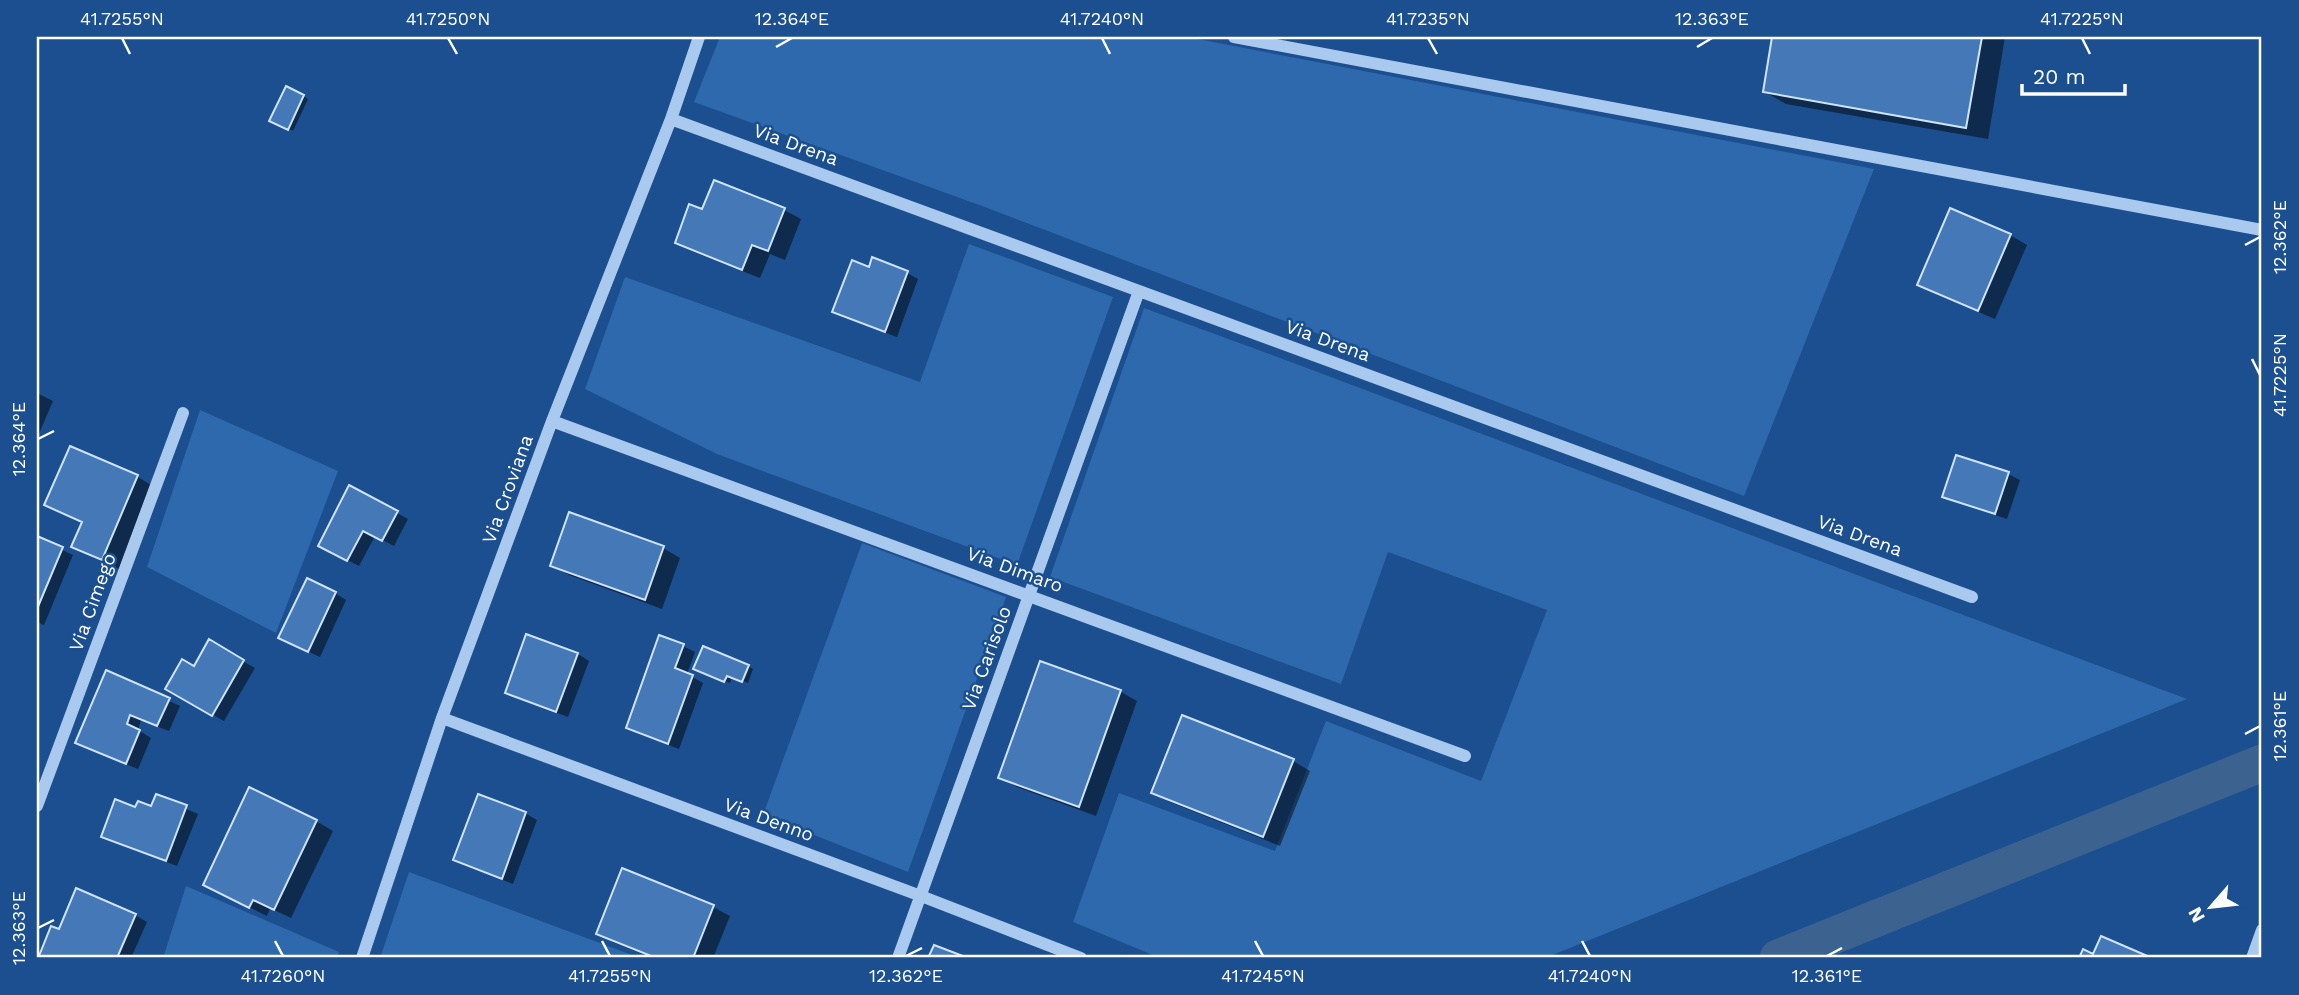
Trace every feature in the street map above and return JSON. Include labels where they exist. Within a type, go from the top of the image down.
[{"type":"street","name":"Via Croviana","points":[[362,958],[442,718],[552,421],[671,119],[699,37]]},
{"type":"street","points":[[1234,37],[2262,230]]},
{"type":"street","name":"Via Drena","points":[[671,119],[1972,597]]},
{"type":"street","name":"Via Carisolo","points":[[898,958],[1139,291]]},
{"type":"street","name":"Via Cimego","points":[[37,806],[183,413]]},
{"type":"street","name":"Via Dimaro","points":[[552,421],[1465,756]]},
{"type":"street","name":"Via Denno","points":[[442,718],[1081,958]]},
{"type":"street","points":[[2252,958],[2262,929]]},
{"type":"shaded area","points":[[720,37],[1187,37],[1874,169],[1744,496],[982,206],[694,102]]},
{"type":"shaded area","points":[[969,244],[1113,297],[1017,565],[717,454],[585,389],[625,277],[920,382]]},
{"type":"shaded area","points":[[1144,308],[2187,699],[1545,958],[1160,958],[1073,922],[1119,793],[1275,851],[1326,721],[1481,781],[1547,610],[1388,552],[1341,684],[1050,577]]},
{"type":"shaded area","points":[[200,410],[338,471],[276,633],[147,567]]},
{"type":"shaded area","points":[[862,543],[1006,597],[908,872],[763,815]]},
{"type":"shaded area","points":[[409,872],[640,958],[380,958]]},
{"type":"shaded area","points":[[186,886],[339,952],[337,958],[163,958]]},
{"type":"building","points":[[1772,37],[1982,37],[1966,128],[1763,92]]},
{"type":"building","points":[[286,86],[304,95],[288,130],[269,121]]},
{"type":"building","points":[[714,180],[785,208],[768,251],[752,245],[742,270],[675,243],[689,204],[702,209]]},
{"type":"building","points":[[1950,208],[2011,234],[1978,311],[1917,285]]},
{"type":"building","points":[[872,257],[908,271],[885,332],[832,312],[852,260],[869,267]]},
{"type":"building","points":[[70,446],[138,475],[102,560],[71,547],[82,522],[44,505]]},
{"type":"building","points":[[1956,455],[2009,472],[1995,514],[1942,497]]},
{"type":"building","points":[[349,485],[398,511],[382,541],[363,531],[347,561],[318,546]]},
{"type":"building","points":[[569,512],[664,546],[645,600],[550,566]]},
{"type":"building","points":[[37,536],[63,547],[37,609]]},
{"type":"building","points":[[307,578],[336,592],[308,652],[278,638]]},
{"type":"building","points":[[526,634],[578,653],[556,712],[505,693]]},
{"type":"building","points":[[659,635],[684,644],[675,668],[693,675],[668,744],[626,728]]},
{"type":"building","points":[[209,639],[244,660],[212,716],[165,689],[182,659],[194,666]]},
{"type":"building","points":[[703,646],[749,665],[742,682],[727,676],[724,682],[693,669]]},
{"type":"building","points":[[1040,661],[1121,690],[1079,807],[998,778]]},
{"type":"building","points":[[106,670],[170,698],[157,726],[130,715],[127,724],[140,730],[126,764],[75,743]]},
{"type":"building","points":[[1182,715],[1294,759],[1263,837],[1151,793]]},
{"type":"building","points":[[249,787],[317,820],[274,910],[253,900],[249,908],[203,885]]},
{"type":"building","points":[[156,794],[187,805],[166,861],[101,837],[115,799],[135,807],[138,801],[151,806]]},
{"type":"building","points":[[478,794],[526,812],[502,879],[453,860]]},
{"type":"building","points":[[622,868],[714,905],[693,958],[656,958],[596,934]]},
{"type":"building","points":[[76,888],[136,914],[117,958],[39,956],[51,926],[59,929]]},
{"type":"building","points":[[2101,936],[2152,958],[2079,958],[2083,949],[2093,954]]},
{"type":"building","points":[[934,945],[968,958],[928,958]]},
{"type":"waterway","points":[[1778,958],[2262,763]]}]
